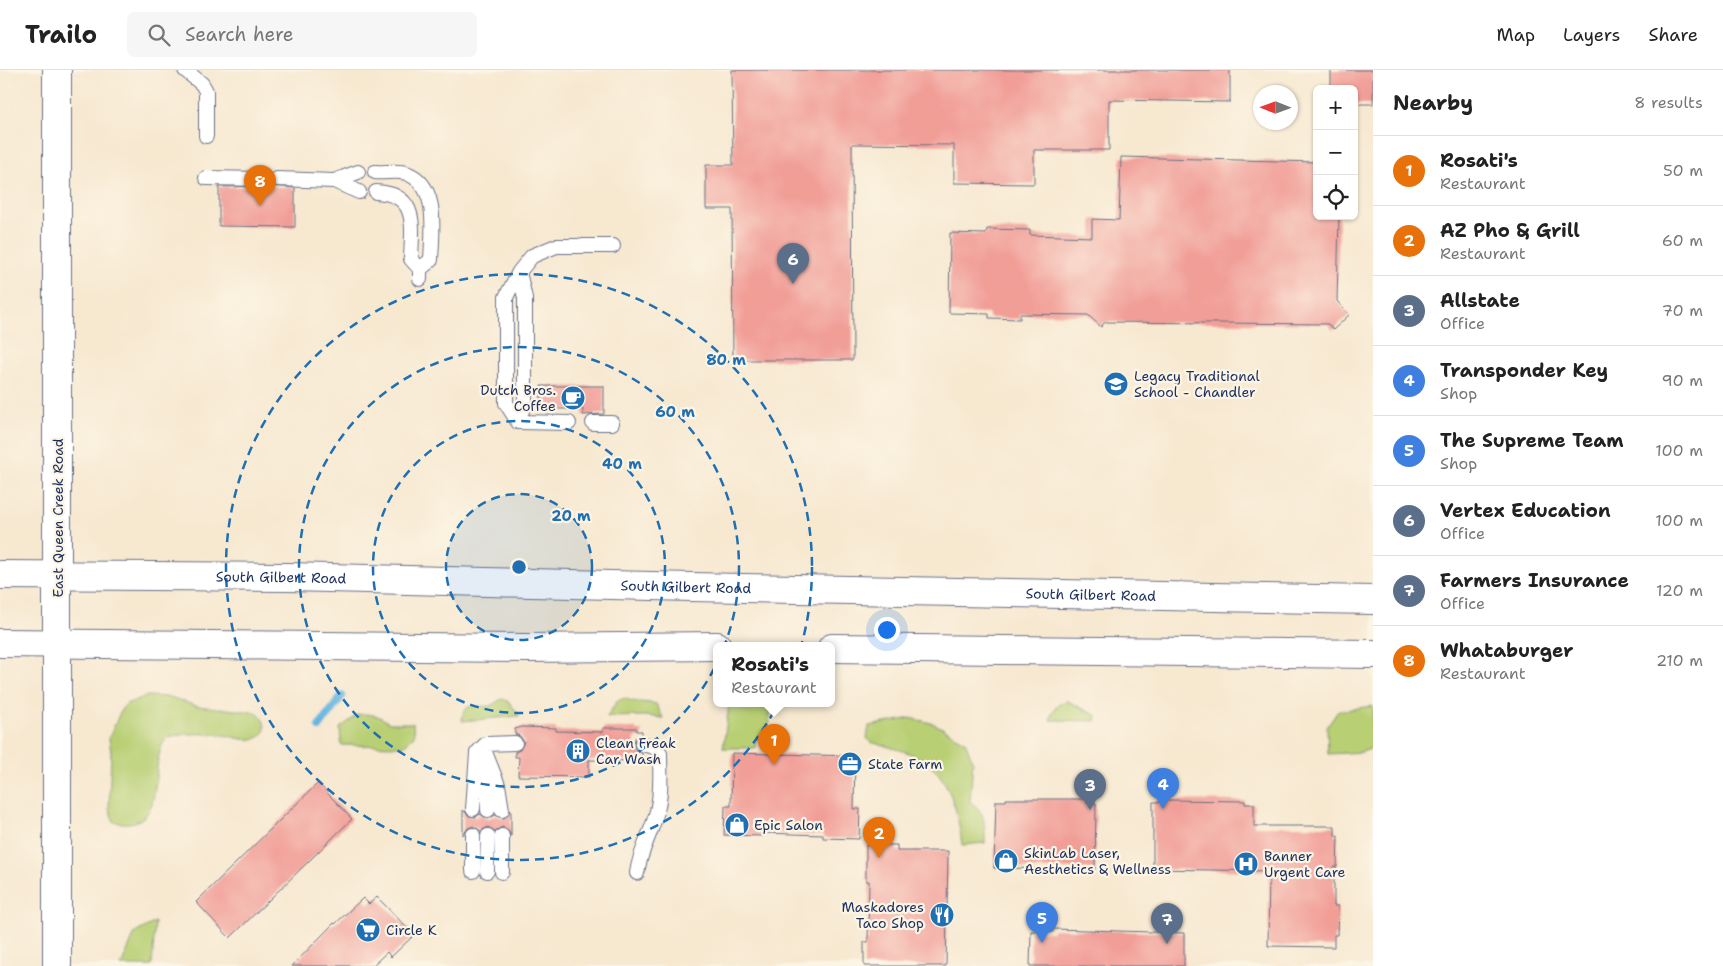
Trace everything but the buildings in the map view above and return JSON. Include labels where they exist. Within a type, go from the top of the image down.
[{"type":"main road","name":"East Queen Creek Road","points":[[57,70],[57,966]]},
{"type":"main road","name":"South Gilbert Road","points":[[0,575],[289,577],[691,588],[1373,600]]},
{"type":"main road","points":[[0,643],[527,648],[713,646]]},
{"type":"main road","points":[[835,648],[1373,654]]},
{"type":"lane","points":[[185,70],[202,84],[206,91],[206,136]]},
{"type":"lane","points":[[334,181],[358,172]]},
{"type":"lane","points":[[375,172],[406,173],[423,185],[432,204],[431,260],[420,274],[411,259],[412,212],[401,198],[388,192],[376,192]]},
{"type":"lane","points":[[206,178],[334,181],[359,192]]},
{"type":"lane","points":[[518,422],[506,403],[506,298],[519,272],[532,256],[556,246],[613,246]]},
{"type":"lane","points":[[518,422],[525,402],[525,298],[519,272]]},
{"type":"lane","points":[[518,422],[569,423]]},
{"type":"lane","points":[[594,423],[612,424]]},
{"type":"lane","points":[[488,758],[476,753],[488,810],[488,758],[495,742],[515,743]]},
{"type":"lane","points":[[637,873],[643,845],[657,812],[661,792],[660,753],[654,747],[642,744]]},
{"type":"lane","points":[[488,836],[488,871],[488,836]]},
{"type":"green space","points":[[147,696],[170,697],[197,706],[255,712],[262,718],[265,727],[264,731],[258,738],[249,739],[202,734],[168,737],[161,747],[151,806],[144,816],[133,822],[114,822],[109,809],[111,752],[109,738],[121,710],[126,704]]},
{"type":"green space","points":[[625,698],[656,704],[663,718],[646,716],[607,717],[617,701]]},
{"type":"green space","points":[[503,699],[509,702],[520,716],[462,721],[465,710],[471,706],[489,706]]},
{"type":"green space","points":[[1068,701],[1097,716],[1096,721],[1050,720],[1056,708],[1061,703]]},
{"type":"green space","points":[[1373,706],[1373,748],[1362,752],[1328,754],[1327,727],[1338,711]]},
{"type":"green space","points":[[729,707],[768,707],[770,723],[756,741],[755,748],[723,748]]},
{"type":"green space","points":[[357,715],[378,716],[390,723],[413,723],[414,736],[404,746],[341,745],[340,728]]},
{"type":"green space","points":[[911,718],[935,724],[965,741],[973,762],[970,802],[979,810],[984,819],[985,843],[962,845],[955,807],[945,783],[929,764],[907,752],[870,742],[867,738],[869,726]]},
{"type":"green space","points":[[155,922],[152,966],[121,966],[135,933]]},
{"type":"waterway","points":[[319,727],[342,696]]},
{"type":"place","name":"Whataburger","points":[[260,206]]},
{"type":"place","name":"Vertex Education","points":[[793,284]]},
{"type":"place","name":"Legacy Traditional School - Chandler","points":[[1116,384]]},
{"type":"place","name":"Dutch Bros. Coffee","points":[[573,398]]},
{"type":"place","name":"Clean Freak Car Wash","points":[[578,751]]},
{"type":"place","name":"State Farm","points":[[850,764]]},
{"type":"place","name":"Rosati's","points":[[774,765]]},
{"type":"place","name":"Transponder Key","points":[[1163,809]]},
{"type":"place","name":"Allstate","points":[[1090,810]]},
{"type":"place","name":"Epic Salon","points":[[737,825]]},
{"type":"place","name":"AZ Pho & Grill","points":[[879,858]]},
{"type":"place","name":"SkinLab Laser, Aesthetics & Wellness","points":[[1006,861]]},
{"type":"place","name":"Banner Urgent Care","points":[[1246,864]]},
{"type":"place","name":"Maskadores Taco Shop","points":[[942,915]]},
{"type":"place","name":"Circle K","points":[[368,930]]},
{"type":"place","name":"The Supreme Team","points":[[1042,943]]},
{"type":"place","name":"Farmers Insurance","points":[[1167,944]]}]
